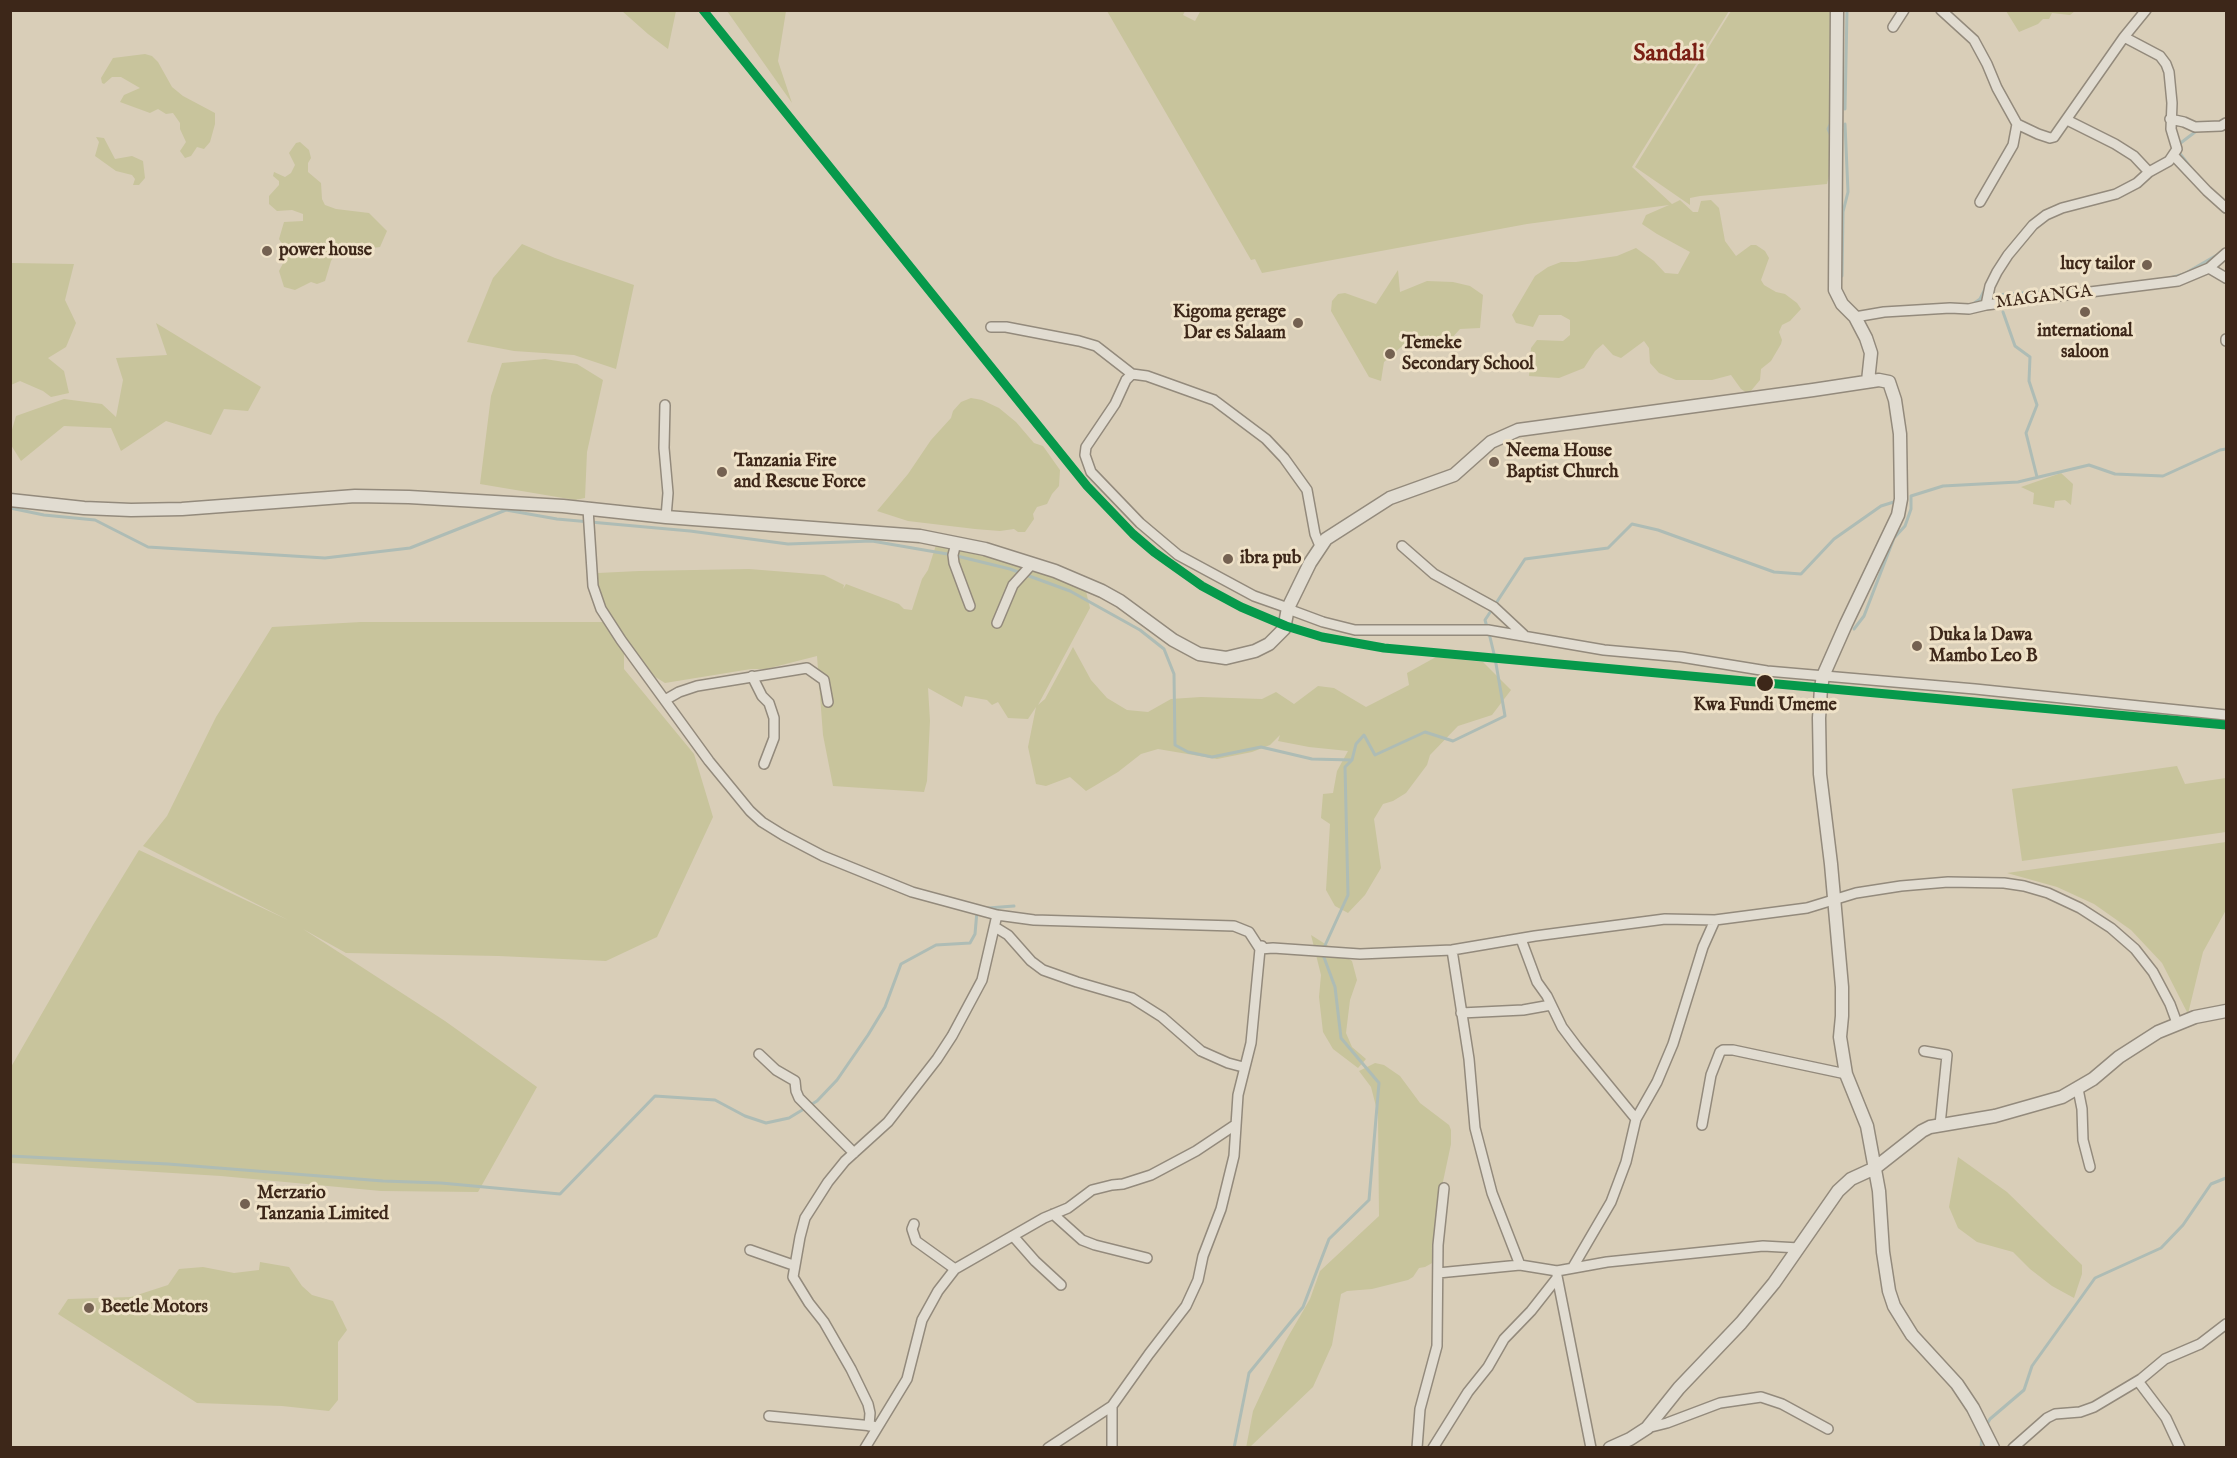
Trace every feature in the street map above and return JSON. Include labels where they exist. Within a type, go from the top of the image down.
[{"type":"street","points":[[1837,10],[1835,290],[1842,304],[1855,317],[1870,353],[1868,381]]},
{"type":"street","points":[[1893,27],[1904,10]]},
{"type":"street","points":[[1941,10],[1974,40],[2017,124],[2052,138],[2146,10]]},
{"type":"street","points":[[1986,305],[1990,286],[1997,272],[2033,225],[2046,215],[2062,208],[2116,194],[2137,183],[2173,156],[2177,146],[2170,129],[2169,72],[2166,64],[2160,56],[2124,37]]},
{"type":"street","points":[[2170,119],[2195,127],[2221,126],[2226,123]]},
{"type":"street","points":[[2067,120],[2134,156],[2149,172]]},
{"type":"street","points":[[1980,202],[2013,145],[2017,124]]},
{"type":"street","points":[[2173,156],[2206,191],[2226,208]]},
{"type":"street","name":"MAGANGA","points":[[1855,317],[1884,312],[1969,309],[2178,281],[2209,268],[2226,253]]},
{"type":"street","points":[[2209,268],[2226,278]]},
{"type":"street","points":[[991,327],[1006,327],[1096,346],[1132,374],[1166,382],[1214,400],[1266,439],[1284,458],[1307,490],[1315,534],[1320,546]]},
{"type":"street","points":[[1132,374],[1126,380],[1115,404],[1086,447],[1085,455],[1091,472],[1140,523],[1178,555],[1254,596],[1331,625],[1355,630],[1481,630],[1604,650],[1681,657],[1767,671],[1975,689],[2226,715]]},
{"type":"street","points":[[10,500],[84,508],[131,510],[182,509],[299,498],[366,496],[504,502],[666,517],[888,532],[985,549],[1055,571],[1120,601],[1173,640],[1199,654],[1226,658],[1255,651],[1269,644],[1284,630],[1288,608],[1320,546],[1335,533],[1390,498],[1454,475],[1491,442],[1518,429],[1868,381],[1885,381],[1892,385],[1900,434],[1901,499],[1898,515],[1824,676],[1819,718],[1820,774],[1842,987],[1840,1037],[1846,1074],[1867,1126],[1879,1191],[1883,1252],[1889,1291],[1894,1306],[1912,1335],[1957,1383],[1973,1408],[1993,1448]]},
{"type":"street","points":[[665,405],[664,429],[668,493],[666,517]]},
{"type":"street","points":[[588,509],[593,585],[601,609],[709,761],[750,811],[762,822],[823,856],[882,881],[934,898],[997,915],[1034,920],[1234,926],[1250,932],[1262,946],[1360,954],[1452,950],[1665,919],[1715,920],[1807,908],[1870,891],[1948,882],[2004,883],[2048,893],[2096,917],[2135,949],[2152,972],[2170,1004],[2177,1023]]},
{"type":"street","points":[[956,543],[954,563],[970,606]]},
{"type":"street","points":[[1402,546],[1434,574],[1494,607],[1526,637]]},
{"type":"street","points":[[997,623],[1013,585],[1032,564]]},
{"type":"street","points":[[665,700],[697,686],[807,668],[824,680],[828,702]]},
{"type":"street","points":[[752,676],[762,696],[769,703],[774,718],[774,738],[764,764]]},
{"type":"street","points":[[874,1426],[868,1404],[824,1322],[793,1277],[805,1218],[828,1182],[854,1153],[888,1122],[942,1052],[982,980],[997,915]]},
{"type":"street","points":[[1573,1267],[1611,1203],[1626,1162],[1636,1119],[1657,1082],[1673,1044],[1703,947],[1715,920]]},
{"type":"street","points":[[995,927],[1008,935],[1031,961],[1043,970],[1132,998],[1162,1017],[1201,1051],[1243,1067]]},
{"type":"street","points":[[1521,939],[1537,982],[1577,1047],[1636,1119]]},
{"type":"street","points":[[1048,1448],[1112,1406],[1186,1306],[1198,1280],[1203,1256],[1221,1209],[1230,1177],[1243,1067],[1251,1043],[1262,946]]},
{"type":"street","points":[[1452,950],[1469,1059],[1474,1128],[1492,1193],[1520,1265]]},
{"type":"street","points":[[1461,1013],[1481,1010],[1523,1010],[1551,1005]]},
{"type":"street","points":[[1610,1448],[1647,1428],[1679,1388],[1741,1323],[1774,1283],[1838,1191],[1851,1179],[1875,1168],[1922,1131],[1940,1125],[2007,1113],[2062,1097],[2094,1079],[2138,1044],[2158,1032],[2195,1017],[2226,1011]]},
{"type":"street","points":[[1702,1125],[1711,1075],[1720,1052],[1723,1050],[1733,1050],[1846,1074]]},
{"type":"street","points":[[1923,1051],[1947,1055],[1940,1125]]},
{"type":"street","points":[[759,1054],[776,1070],[795,1081],[797,1095],[854,1153]]},
{"type":"street","points":[[2078,1089],[2084,1140],[2090,1167]]},
{"type":"street","points":[[865,1448],[874,1426],[907,1379],[918,1332],[927,1310],[955,1269],[1053,1214],[1068,1208],[1087,1193],[1099,1187],[1123,1184],[1151,1175],[1196,1151],[1235,1125]]},
{"type":"street","points":[[1417,1448],[1420,1409],[1437,1346],[1438,1245],[1444,1188]]},
{"type":"street","points":[[1053,1214],[1082,1240],[1148,1258]]},
{"type":"street","points":[[914,1224],[912,1229],[916,1241],[955,1269]]},
{"type":"street","points":[[1013,1236],[1061,1285]]},
{"type":"street","points":[[1433,1448],[1468,1392],[1488,1367],[1504,1339],[1531,1311],[1557,1275],[1573,1267],[1763,1246],[1799,1248]]},
{"type":"street","points":[[750,1250],[794,1265]]},
{"type":"street","points":[[1438,1273],[1520,1265],[1557,1275]]},
{"type":"street","points":[[1557,1275],[1591,1448]]},
{"type":"street","points":[[2013,1448],[2047,1418],[2055,1414],[2080,1412],[2094,1407],[2138,1381],[2165,1359],[2200,1344],[2226,1324]]},
{"type":"street","points":[[2138,1381],[2166,1418],[2180,1448]]},
{"type":"street","points":[[1647,1428],[1720,1403],[1761,1397],[1782,1404],[1828,1429]]},
{"type":"street","points":[[1112,1406],[1112,1448]]},
{"type":"street","points":[[769,1416],[874,1426]]},
{"type":"shaded area","points":[[1201,10],[1729,11],[1632,167],[1672,204],[1680,200],[1693,212],[1698,212],[1701,201],[1711,200],[1719,208],[1725,241],[1736,256],[1751,245],[1756,245],[1765,251],[1769,258],[1761,280],[1764,285],[1785,294],[1801,309],[1790,321],[1782,325],[1779,332],[1781,344],[1771,361],[1761,369],[1760,380],[1747,393],[1741,389],[1731,375],[1712,380],[1676,380],[1659,373],[1650,363],[1649,348],[1644,341],[1621,358],[1613,355],[1603,344],[1595,351],[1584,368],[1559,378],[1529,376],[1531,348],[1537,340],[1563,341],[1570,335],[1570,320],[1561,315],[1539,315],[1533,327],[1516,323],[1512,315],[1535,276],[1561,262],[1617,256],[1636,248],[1654,261],[1665,273],[1678,274],[1690,252],[1642,224],[1646,215],[1669,205],[1527,224],[1262,273],[1255,259],[1251,260],[1107,11],[1185,11],[1183,15],[1195,21]]},
{"type":"shaded area","points":[[622,11],[676,11],[668,49],[648,34]]},
{"type":"shaded area","points":[[727,11],[786,11],[778,61],[792,103]]},
{"type":"shaded area","points":[[1731,11],[1831,11],[1830,172],[1827,184],[1700,196],[1690,198],[1690,205],[1635,167]]},
{"type":"shaded area","points":[[2006,11],[2075,11],[2070,15],[2052,13],[2049,19],[2043,19],[2038,24],[2019,32]]},
{"type":"shaded area","points":[[145,54],[152,56],[158,62],[172,87],[183,96],[215,113],[215,124],[210,142],[204,149],[197,147],[191,156],[185,158],[180,151],[186,142],[180,129],[180,123],[173,113],[166,114],[158,109],[150,113],[120,102],[124,95],[140,88],[121,77],[112,77],[104,84],[102,83],[101,78],[113,58]]},
{"type":"shaded area","points":[[96,137],[104,138],[115,159],[132,156],[143,161],[145,178],[139,185],[133,185],[135,179],[132,175],[116,171],[95,156],[99,142]]},
{"type":"shaded area","points":[[300,142],[309,150],[311,158],[308,163],[308,172],[321,183],[322,199],[325,205],[336,209],[369,213],[387,231],[380,247],[365,249],[359,254],[345,249],[342,244],[331,261],[325,281],[317,284],[311,282],[295,290],[284,287],[279,271],[288,254],[279,239],[284,222],[303,221],[303,214],[292,210],[277,211],[269,204],[269,196],[279,185],[279,181],[273,176],[274,172],[285,177],[291,173],[295,165],[289,153],[296,143]]},
{"type":"shaded area","points":[[522,244],[555,258],[634,285],[616,369],[574,355],[514,351],[467,342],[493,278]]},
{"type":"shaded area","points":[[12,263],[74,264],[65,300],[76,323],[66,347],[48,358],[64,371],[69,393],[51,397],[20,381],[11,385]]},
{"type":"shaded area","points":[[1398,270],[1400,292],[1427,281],[1453,282],[1470,286],[1483,295],[1480,328],[1460,329],[1441,350],[1409,340],[1384,362],[1381,381],[1369,377],[1331,311],[1332,301],[1338,294],[1345,293],[1376,304]]},
{"type":"shaded area","points":[[156,323],[261,387],[248,411],[224,409],[211,435],[166,421],[121,451],[111,428],[64,426],[21,461],[11,445],[11,433],[16,416],[64,399],[102,404],[116,417],[123,380],[116,358],[167,355]]},
{"type":"shaded area","points":[[545,359],[577,364],[603,380],[587,452],[585,498],[575,500],[480,484],[491,396],[502,363]]},
{"type":"shaded area","points":[[971,398],[982,400],[999,408],[1016,422],[1034,443],[1043,446],[1060,470],[1059,486],[1047,504],[1037,507],[1033,514],[1034,519],[1025,532],[1018,532],[1014,529],[1000,531],[908,521],[877,511],[908,474],[931,440],[951,418],[953,411],[961,402]]},
{"type":"shaded area","points":[[2061,473],[2073,484],[2071,505],[2065,500],[2055,501],[2054,508],[2033,504],[2034,493],[2021,487]]},
{"type":"shaded area","points":[[936,545],[1004,561],[1085,587],[1090,608],[1038,705],[1045,699],[1073,647],[1091,680],[1107,698],[1127,710],[1148,712],[1171,699],[1201,697],[1262,699],[1276,692],[1294,704],[1318,686],[1334,688],[1366,707],[1409,685],[1407,673],[1436,657],[1483,662],[1511,690],[1492,715],[1458,726],[1430,755],[1427,765],[1406,793],[1383,804],[1374,819],[1381,868],[1365,895],[1348,913],[1335,906],[1326,890],[1330,824],[1321,818],[1323,794],[1333,793],[1337,771],[1348,751],[1278,741],[1280,735],[1270,745],[1252,752],[1217,759],[1158,749],[1141,754],[1118,772],[1086,791],[1070,777],[1046,786],[1036,784],[1028,747],[1036,707],[1028,719],[1008,718],[998,702],[992,705],[987,700],[965,696],[962,707],[928,688],[930,721],[927,781],[924,792],[833,786],[823,735],[817,656],[766,669],[751,669],[665,683],[636,665],[624,646],[624,669],[694,754],[713,817],[657,937],[606,961],[346,953],[303,929],[445,1021],[537,1087],[478,1192],[381,1191],[221,1176],[11,1163],[11,1067],[139,850],[288,920],[143,846],[167,816],[216,717],[272,627],[361,622],[611,622],[590,584],[598,573],[639,571],[749,569],[824,575],[844,585],[843,589],[846,584],[899,604],[904,609],[912,610]]},
{"type":"shaded area","points":[[2177,766],[2185,784],[2226,778],[2226,832],[2022,861],[2012,789]]},
{"type":"shaded area","points":[[2226,842],[2226,910],[2203,952],[2188,1014],[2162,963],[2131,930],[2094,904],[2057,887],[2007,873]]},
{"type":"shaded area","points":[[1311,935],[1352,961],[1357,980],[1350,1000],[1346,1033],[1352,1047],[1366,1059],[1358,1068],[1333,1049],[1323,1032],[1319,997],[1321,975]]},
{"type":"shaded area","points":[[1375,1063],[1384,1065],[1400,1076],[1420,1103],[1449,1125],[1451,1130],[1451,1144],[1441,1191],[1434,1262],[1419,1268],[1408,1280],[1341,1294],[1332,1345],[1313,1387],[1250,1447],[1246,1448],[1253,1411],[1285,1342],[1310,1299],[1320,1271],[1379,1216],[1378,1114],[1371,1087],[1359,1071]]},
{"type":"shaded area","points":[[1958,1157],[2007,1192],[2082,1265],[2082,1274],[2074,1298],[2052,1286],[2013,1252],[1977,1242],[1958,1228],[1949,1207]]},
{"type":"shaded area","points":[[260,1262],[289,1267],[302,1286],[312,1295],[333,1301],[347,1330],[338,1342],[338,1400],[329,1411],[282,1406],[197,1403],[58,1314],[68,1299],[131,1297],[168,1285],[179,1269],[203,1267],[234,1273],[259,1270]]},
{"type":"waterway","points":[[1845,109],[1847,10]]},
{"type":"waterway","points":[[1831,123],[1828,129],[1831,136]]},
{"type":"waterway","points":[[1842,276],[1843,212],[1848,192],[1845,124]]},
{"type":"waterway","points":[[2178,145],[2199,129]]},
{"type":"waterway","points":[[2178,151],[2194,172]]},
{"type":"waterway","points":[[2170,278],[2184,274],[2217,255]]},
{"type":"waterway","points":[[1973,304],[1980,299],[1985,289]]},
{"type":"waterway","points":[[1991,290],[1995,295],[2037,292],[2047,294]]},
{"type":"waterway","points":[[2003,312],[2015,346],[2030,357],[2029,381],[2037,405],[2026,433],[2037,477]]},
{"type":"waterway","points":[[1854,629],[1864,616],[1894,538],[1905,526],[1911,509],[1911,496],[1943,486],[2018,482],[2089,465],[2115,474],[2163,476],[2226,449]]},
{"type":"waterway","points":[[1487,627],[1485,620],[1525,559],[1608,548],[1632,524],[1658,530],[1774,572],[1801,574],[1834,539],[1881,506],[1897,501]]},
{"type":"waterway","points":[[10,508],[44,515],[95,520],[148,547],[325,558],[410,548],[506,510],[557,519],[690,531],[788,544],[872,541],[953,555],[1010,569],[1070,591],[1140,630],[1164,649],[1174,674],[1175,745],[1188,752],[1212,757],[1261,747],[1312,759],[1352,760]]},
{"type":"waterway","points":[[1234,1448],[1249,1373],[1303,1307],[1329,1239],[1369,1200],[1379,1083],[1341,1038],[1335,987],[1322,952],[1348,895],[1345,767],[1352,760],[1356,744],[1364,735],[1375,755],[1425,732],[1453,741],[1505,716],[1489,633]]},
{"type":"waterway","points":[[988,908],[1014,906]]},
{"type":"waterway","points":[[10,1156],[168,1164],[383,1181],[441,1183],[560,1194],[655,1096],[715,1100],[745,1116],[766,1123],[789,1118],[817,1101],[837,1080],[868,1035],[885,1007],[901,964],[936,945],[970,943],[975,934],[977,911]]},
{"type":"waterway","points":[[1986,1426],[1990,1419],[2024,1390],[2032,1366],[2095,1278],[2161,1248],[2183,1225],[2211,1184],[2226,1178]]},
{"type":"waterway","points":[[1981,1448],[1982,1435]]},
{"type":"transit line","points":[[703,10],[1087,486],[1133,534],[1154,552],[1202,586],[1241,607],[1286,626],[1322,637],[1384,648],[2226,725]]},
{"type":"place","name":"power house","points":[[267,251]]},
{"type":"place","name":"lucy tailor","points":[[2147,265]]},
{"type":"place","name":"international saloon","points":[[2085,312]]},
{"type":"place","name":"Kigoma gerage Dar es Salaam","points":[[1298,323]]},
{"type":"place","name":"Temeke Secondary School","points":[[1390,354]]},
{"type":"place","name":"Neema House Baptist Church","points":[[1494,462]]},
{"type":"place","name":"Tanzania Fire and Rescue Force","points":[[722,472]]},
{"type":"place","name":"ibra pub","points":[[1228,559]]},
{"type":"place","name":"Duka la Dawa Mambo Leo B","points":[[1917,646]]},
{"type":"place","name":"Kwa Fundi Umeme","points":[[1765,683]]},
{"type":"place","name":"Merzario Tanzania Limited","points":[[245,1204]]},
{"type":"place","name":"Beetle Motors","points":[[89,1308]]},
{"type":"district","name":"Sandali","points":[[1669,55]]}]
